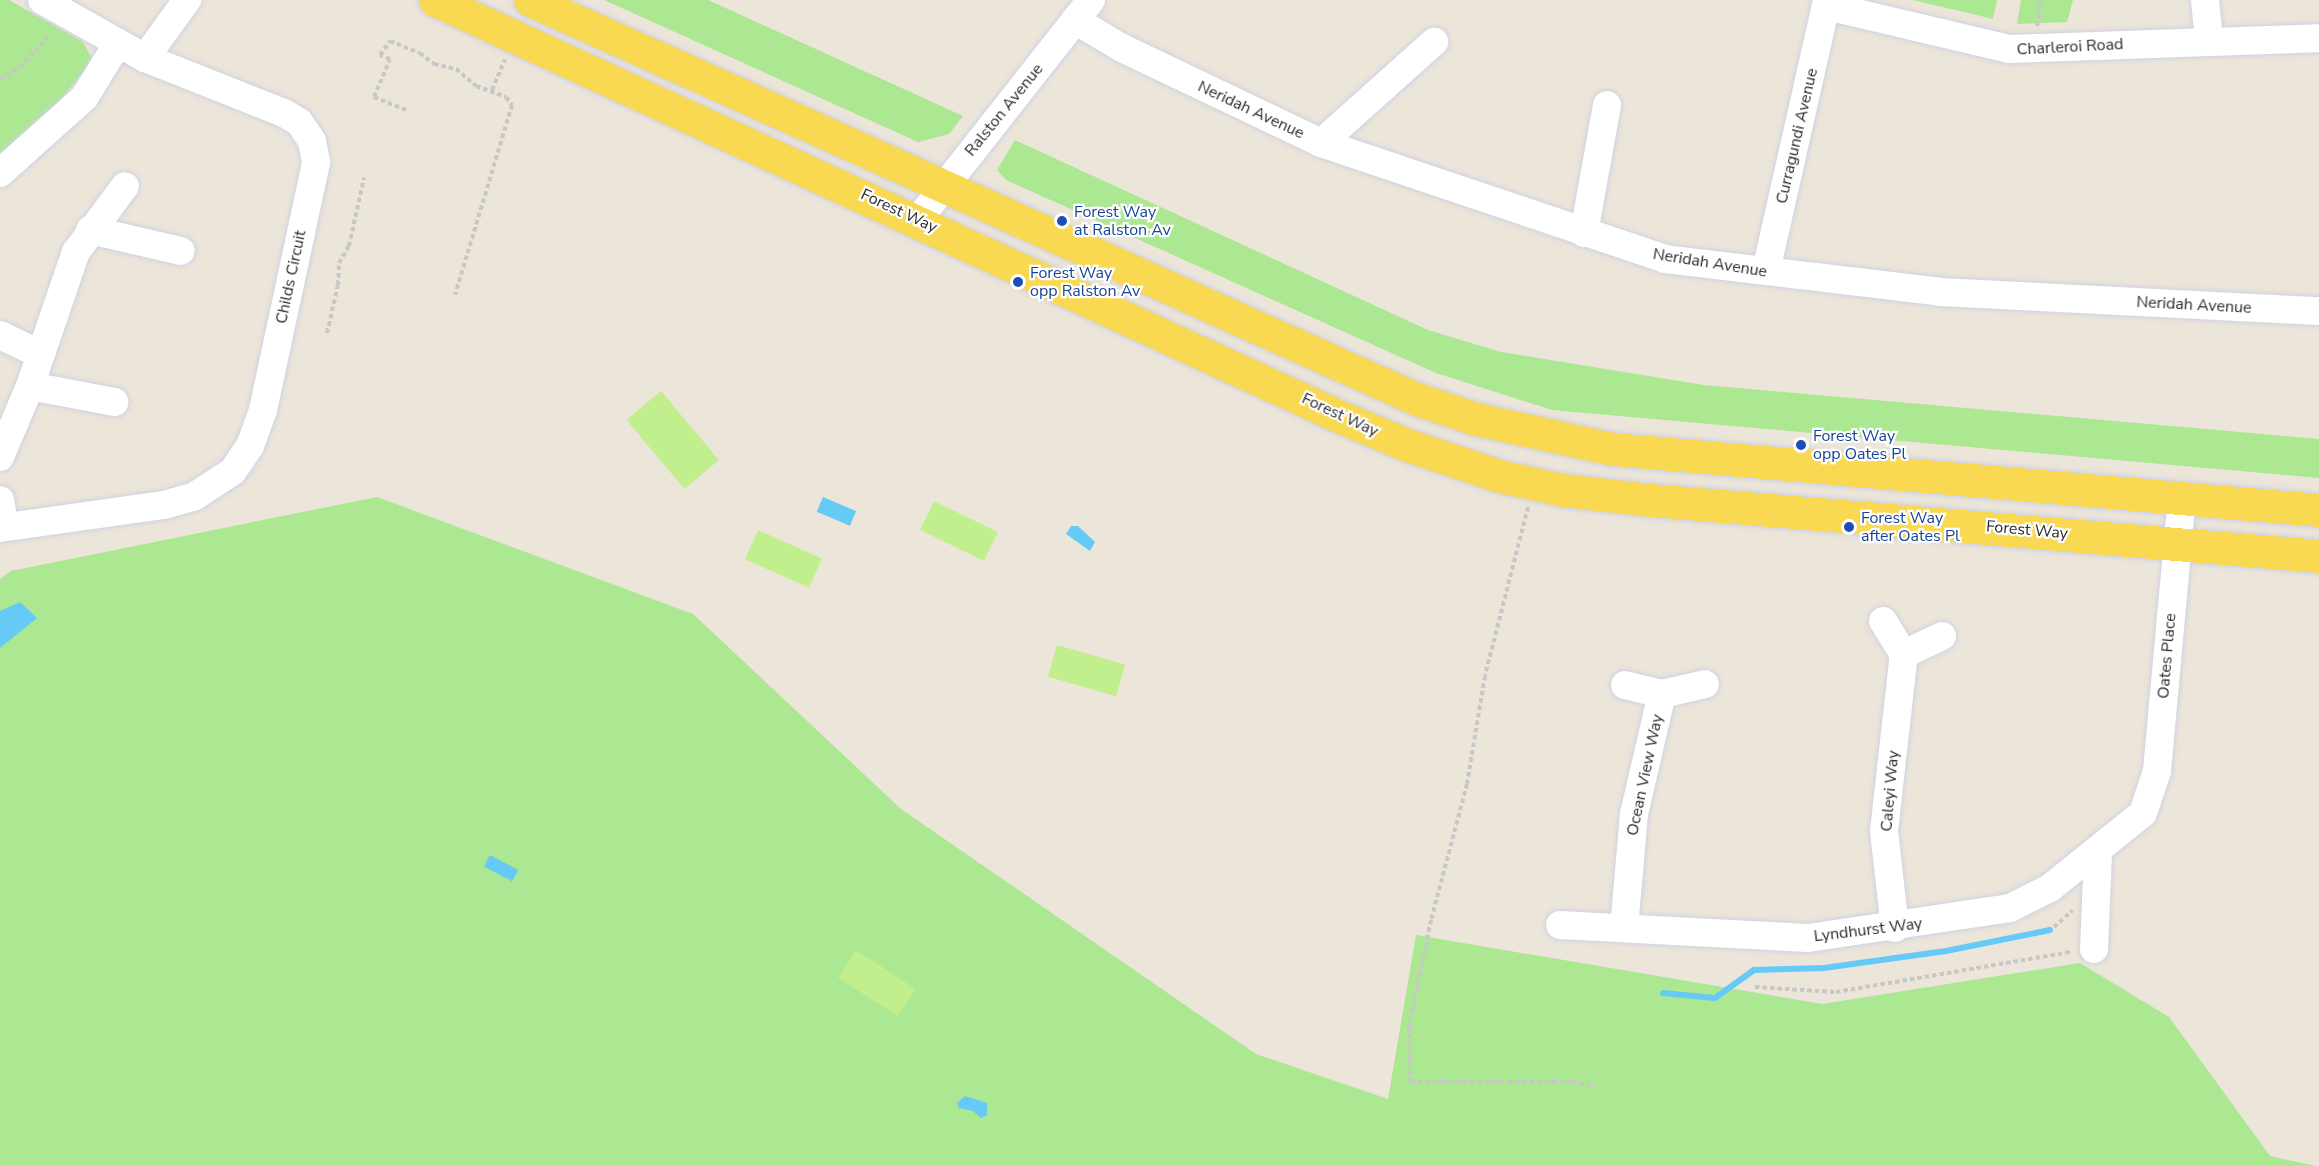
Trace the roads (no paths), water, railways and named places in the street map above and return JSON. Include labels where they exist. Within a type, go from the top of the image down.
[{"type":"main road","name":"Forest Way","points":[[435,0],[918,220],[1338,416],[1407,445],[1499,476],[1538,484],[1651,500],[2319,556]]},
{"type":"main road","points":[[530,0],[1417,399],[1517,430],[1613,449],[2319,510]]},
{"type":"street","name":"Childs Circuit","points":[[2,528],[164,506],[195,496],[233,471],[250,446],[263,410],[316,162],[312,141],[299,123],[284,113],[145,58],[42,0]]},
{"type":"street","points":[[145,58],[187,0]]},
{"type":"street","points":[[2205,0],[2209,40]]},
{"type":"street","name":"Charleroi Road","points":[[1827,3],[2009,49],[2209,40],[2319,38]]},
{"type":"street","name":"Curragundi Avenue","points":[[1766,271],[1827,3]]},
{"type":"street","name":"Ralston Avenue","points":[[918,220],[1083,10]]},
{"type":"street","name":"Neridah Avenue","points":[[1083,10],[1122,48],[1321,143],[1665,259],[1940,292],[2319,311]]},
{"type":"street","points":[[1321,143],[1434,42]]},
{"type":"street","points":[[0,173],[84,98],[118,43]]},
{"type":"street","points":[[1584,232],[1607,105]]},
{"type":"street","points":[[0,457],[30,386],[76,252],[90,230],[125,186]]},
{"type":"street","points":[[90,230],[181,251]]},
{"type":"street","points":[[0,336],[40,354]]},
{"type":"street","points":[[30,386],[114,402]]},
{"type":"street","name":"Oates Place","points":[[2143,813],[2157,771],[2182,498]]},
{"type":"street","points":[[0,500],[2,528]]},
{"type":"street","points":[[1883,621],[1904,654],[1942,636]]},
{"type":"street","name":"Caleyi Way","points":[[1895,928],[1884,831],[1904,654]]},
{"type":"street","name":"Ocean View Way","points":[[1625,685],[1662,694],[1705,684]]},
{"type":"street","name":"Ocean View Way","points":[[1624,928],[1634,814],[1662,694]]},
{"type":"street","name":"Lyndhurst Way","points":[[1560,925],[1808,938],[1895,928],[2010,908],[2050,888],[2098,852],[2143,813]]},
{"type":"street","points":[[2084,949],[2098,852]]},
{"type":"water","points":[[823,497],[856,511],[850,526],[817,512]]},
{"type":"water","points":[[1071,526],[1078,526],[1095,542],[1090,551],[1066,534]]},
{"type":"water","points":[[20,602],[37,618],[0,648],[0,611]]},
{"type":"water","points":[[490,855],[518,870],[512,882],[484,866]]},
{"type":"water","points":[[965,1096],[987,1103],[987,1115],[981,1118],[973,1111],[959,1108],[957,1103]]},
{"type":"waterway","points":[[1663,993],[1715,998],[1754,970],[1824,968],[1946,951],[2050,930]]},
{"type":"place","name":"Forest Way at Ralston Av","points":[[1062,221]]},
{"type":"place","name":"Forest Way opp Ralston Av","points":[[1018,282]]},
{"type":"place","name":"Forest Way opp Oates Pl","points":[[1801,445]]},
{"type":"place","name":"Forest Way after Oates Pl","points":[[1849,527]]}]
